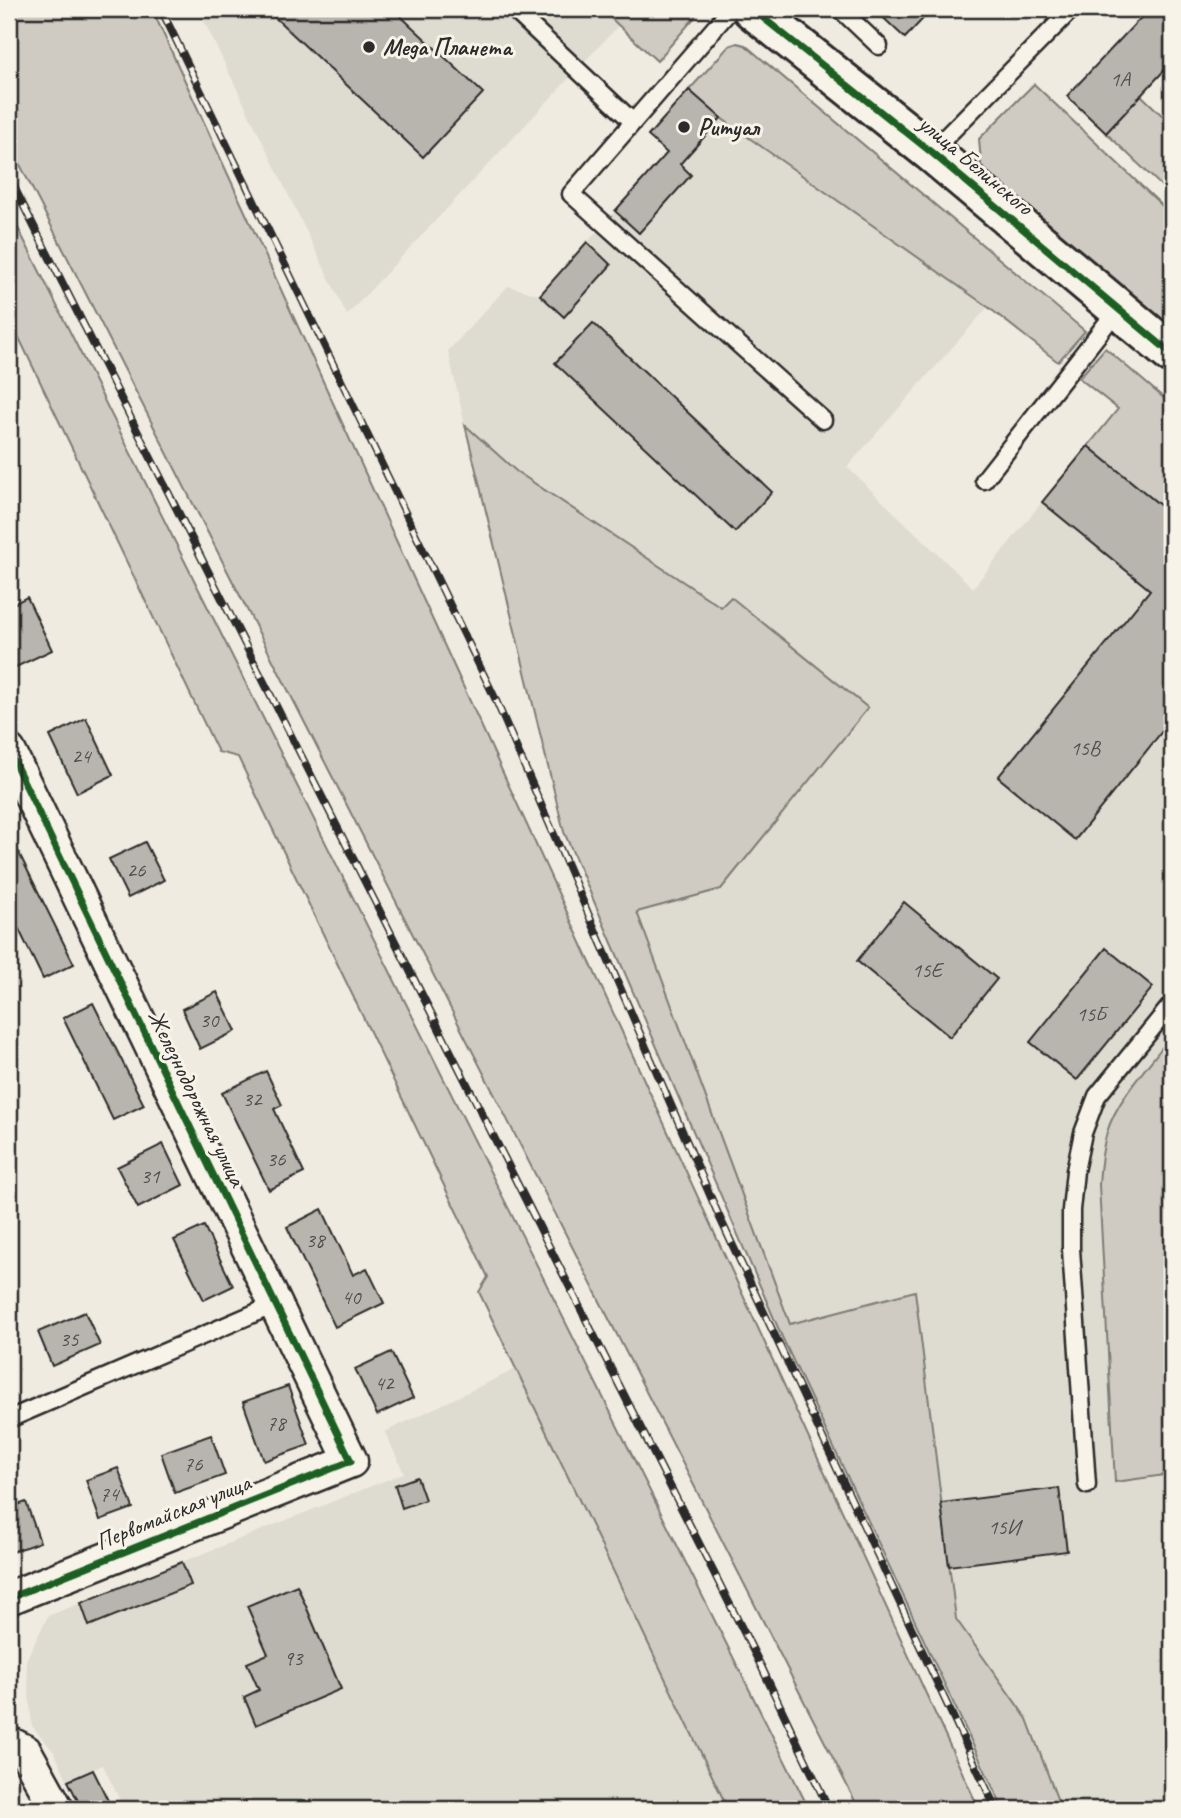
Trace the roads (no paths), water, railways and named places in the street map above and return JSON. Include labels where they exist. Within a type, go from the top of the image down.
[{"type":"street","name":"улица Белинского","points":[[752,9],[931,152],[1172,354]]},
{"type":"street","name":"Железнодорожная улица","points":[[9,751],[351,1461]]},
{"type":"street","name":"Первомайская улица","points":[[9,1598],[351,1461]]},
{"type":"street","points":[[9,1743],[25,1751],[57,1809]]},
{"type":"lane","points":[[513,9],[634,122]]},
{"type":"lane","points":[[731,9],[572,194],[823,420]]},
{"type":"lane","points":[[840,9],[879,46]]},
{"type":"lane","points":[[931,152],[1072,9]]},
{"type":"lane","points":[[984,480],[1118,309]]},
{"type":"lane","points":[[1087,1485],[1071,1249],[1074,1171],[1083,1133],[1097,1096],[1172,1004]]},
{"type":"lane","points":[[9,1419],[276,1304]]},
{"type":"railway","points":[[161,9],[494,696],[719,1216],[996,1809]]},
{"type":"railway","points":[[9,177],[762,1668],[829,1809]]},
{"type":"place","name":"Mega Планета","points":[[369,47]]},
{"type":"place","name":"Ритуал","points":[[684,127]]}]
